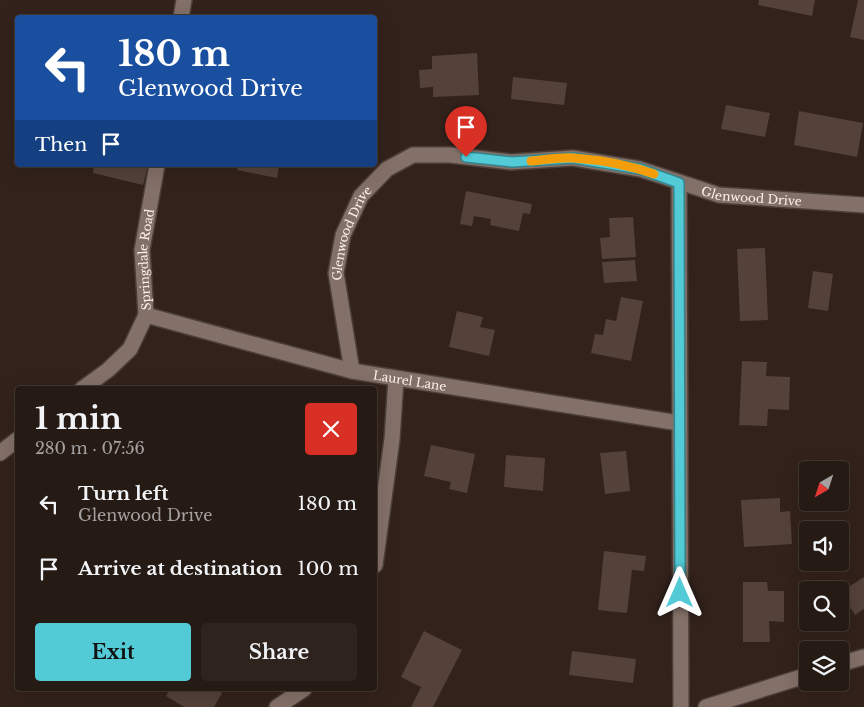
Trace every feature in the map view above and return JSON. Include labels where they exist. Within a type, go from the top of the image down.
[{"type":"street","points":[[182,15],[184,0]]},
{"type":"street","name":"Glenwood Drive","points":[[352,371],[336,274],[343,235],[361,196],[387,170],[413,155],[450,155],[512,162],[573,158],[640,169],[719,195],[864,205]]},
{"type":"street","name":"Springdale Road","points":[[86,386],[108,370],[130,349],[146,315],[142,250],[156,167]]},
{"type":"street","points":[[679,183],[681,707]]},
{"type":"street","name":"Laurel Lane","points":[[146,315],[352,371],[679,423]]},
{"type":"street","points":[[377,551],[392,439],[396,379]]},
{"type":"street","points":[[0,453],[15,441]]},
{"type":"street","points":[[849,661],[864,657]]},
{"type":"street","points":[[706,707],[799,678]]},
{"type":"street","points":[[277,707],[301,691]]},
{"type":"building","points":[[759,0],[815,0],[812,16],[758,5]]},
{"type":"building","points":[[858,0],[864,0],[864,40],[850,37]]},
{"type":"building","points":[[477,53],[479,95],[433,97],[433,87],[420,88],[419,70],[432,69],[432,56]]},
{"type":"building","points":[[513,77],[567,83],[564,105],[511,99]]},
{"type":"building","points":[[726,105],[770,113],[765,137],[721,129]]},
{"type":"building","points":[[799,111],[863,123],[857,157],[794,145]]},
{"type":"building","points":[[94,167],[148,167],[143,185],[93,173]]},
{"type":"building","points":[[238,167],[279,167],[277,178],[237,170]]},
{"type":"building","points":[[466,191],[532,204],[530,214],[523,213],[519,231],[490,225],[491,219],[474,216],[472,226],[460,224]]},
{"type":"building","points":[[633,217],[636,257],[602,259],[600,238],[610,237],[609,218]]},
{"type":"building","points":[[765,248],[768,320],[740,321],[737,249]]},
{"type":"building","points":[[635,260],[637,281],[604,283],[602,262]]},
{"type":"building","points":[[813,271],[833,274],[828,311],[808,308]]},
{"type":"building","points":[[621,297],[643,301],[631,361],[591,353],[595,334],[603,335],[606,319],[616,321]]},
{"type":"building","points":[[457,311],[483,317],[480,327],[495,330],[489,356],[449,347]]},
{"type":"building","points":[[742,361],[767,362],[766,376],[790,377],[789,410],[768,409],[767,426],[739,425]]},
{"type":"building","points":[[431,445],[475,454],[467,493],[449,489],[451,482],[424,476]]},
{"type":"building","points":[[626,451],[630,491],[605,494],[600,453]]},
{"type":"building","points":[[506,455],[545,458],[543,491],[504,487]]},
{"type":"building","points":[[780,498],[780,512],[790,511],[792,544],[744,547],[741,500]]},
{"type":"building","points":[[604,551],[646,556],[644,571],[632,570],[627,613],[598,610]]},
{"type":"building","points":[[864,577],[864,609],[855,615],[849,605],[849,587]]},
{"type":"building","points":[[743,582],[767,582],[768,591],[784,591],[784,622],[769,621],[770,642],[743,642]]},
{"type":"building","points":[[424,631],[462,650],[433,707],[411,707],[421,687],[401,677]]},
{"type":"building","points":[[572,651],[636,659],[633,683],[569,675]]},
{"type":"building","points":[[169,691],[218,691],[222,693],[214,707],[184,707],[166,696]]},
{"type":"slow traffic","points":[[531,161],[573,158],[616,164],[654,174]]},
{"type":"route","points":[[466,157],[512,162],[573,158],[640,169],[679,183],[680,593]]}]
